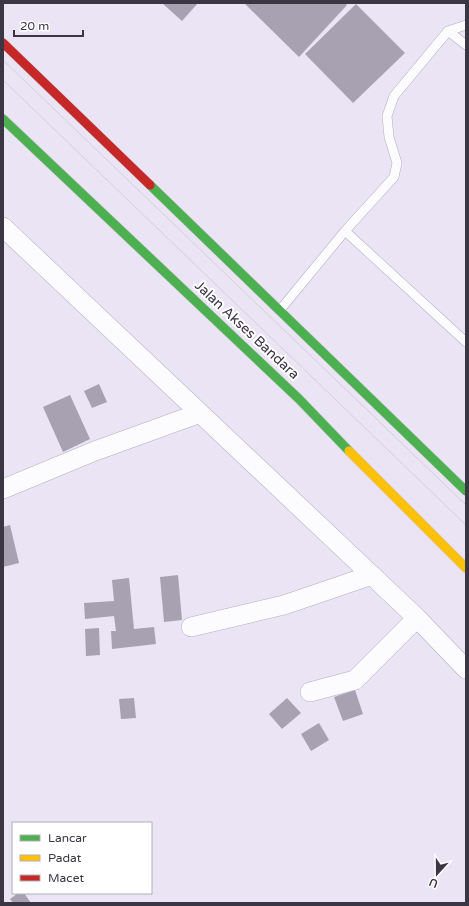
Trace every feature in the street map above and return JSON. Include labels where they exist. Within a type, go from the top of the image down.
[{"type":"highway","points":[[3,43],[466,491]]},
{"type":"highway","name":"Jalan Akses Bandara","points":[[3,119],[299,399],[371,474],[466,568]]},
{"type":"street","points":[[3,227],[372,575],[417,618],[466,669]]},
{"type":"street","points":[[3,489],[95,451],[200,413]]},
{"type":"street","points":[[191,627],[284,605],[372,575]]},
{"type":"street","points":[[310,692],[355,680],[417,618]]},
{"type":"lane","points":[[280,310],[345,231],[394,177],[397,163],[389,137],[387,116],[394,96],[448,31],[466,25]]},
{"type":"lane","points":[[448,31],[466,45]]},
{"type":"lane","points":[[345,231],[466,342]]},
{"type":"building","points":[[162,3],[198,3],[182,21]]},
{"type":"building","points":[[244,3],[345,3],[347,5],[299,57]]},
{"type":"building","points":[[356,4],[405,53],[353,103],[305,54]]},
{"type":"building","points":[[99,384],[107,402],[92,408],[84,391]]},
{"type":"building","points":[[70,395],[90,439],[63,452],[43,407]]},
{"type":"building","points":[[10,525],[19,563],[3,567],[3,527]]},
{"type":"building","points":[[178,575],[182,620],[164,622],[160,577]]},
{"type":"building","points":[[129,578],[134,629],[154,627],[156,644],[112,649],[111,631],[116,631],[114,616],[85,619],[84,603],[114,601],[112,580]]},
{"type":"building","points":[[99,628],[100,655],[86,656],[85,629]]},
{"type":"building","points":[[355,690],[363,714],[343,721],[334,697]]},
{"type":"building","points":[[134,698],[136,718],[121,719],[119,699]]},
{"type":"building","points":[[287,698],[301,713],[282,729],[269,714]]},
{"type":"building","points":[[319,723],[329,740],[311,751],[301,734]]},
{"type":"building","points":[[17,894],[25,894],[31,903],[13,903],[10,899]]},
{"type":"tram line","points":[[3,60],[466,505]]},
{"type":"tram line","points":[[3,80],[466,525]]},
{"type":"traffic: fast","points":[[3,119],[299,399],[349,451]]},
{"type":"traffic: fast","points":[[150,185],[466,491]]},
{"type":"traffic: slow","points":[[349,451],[466,568]]},
{"type":"traffic: jam","points":[[3,43],[150,185]]}]
